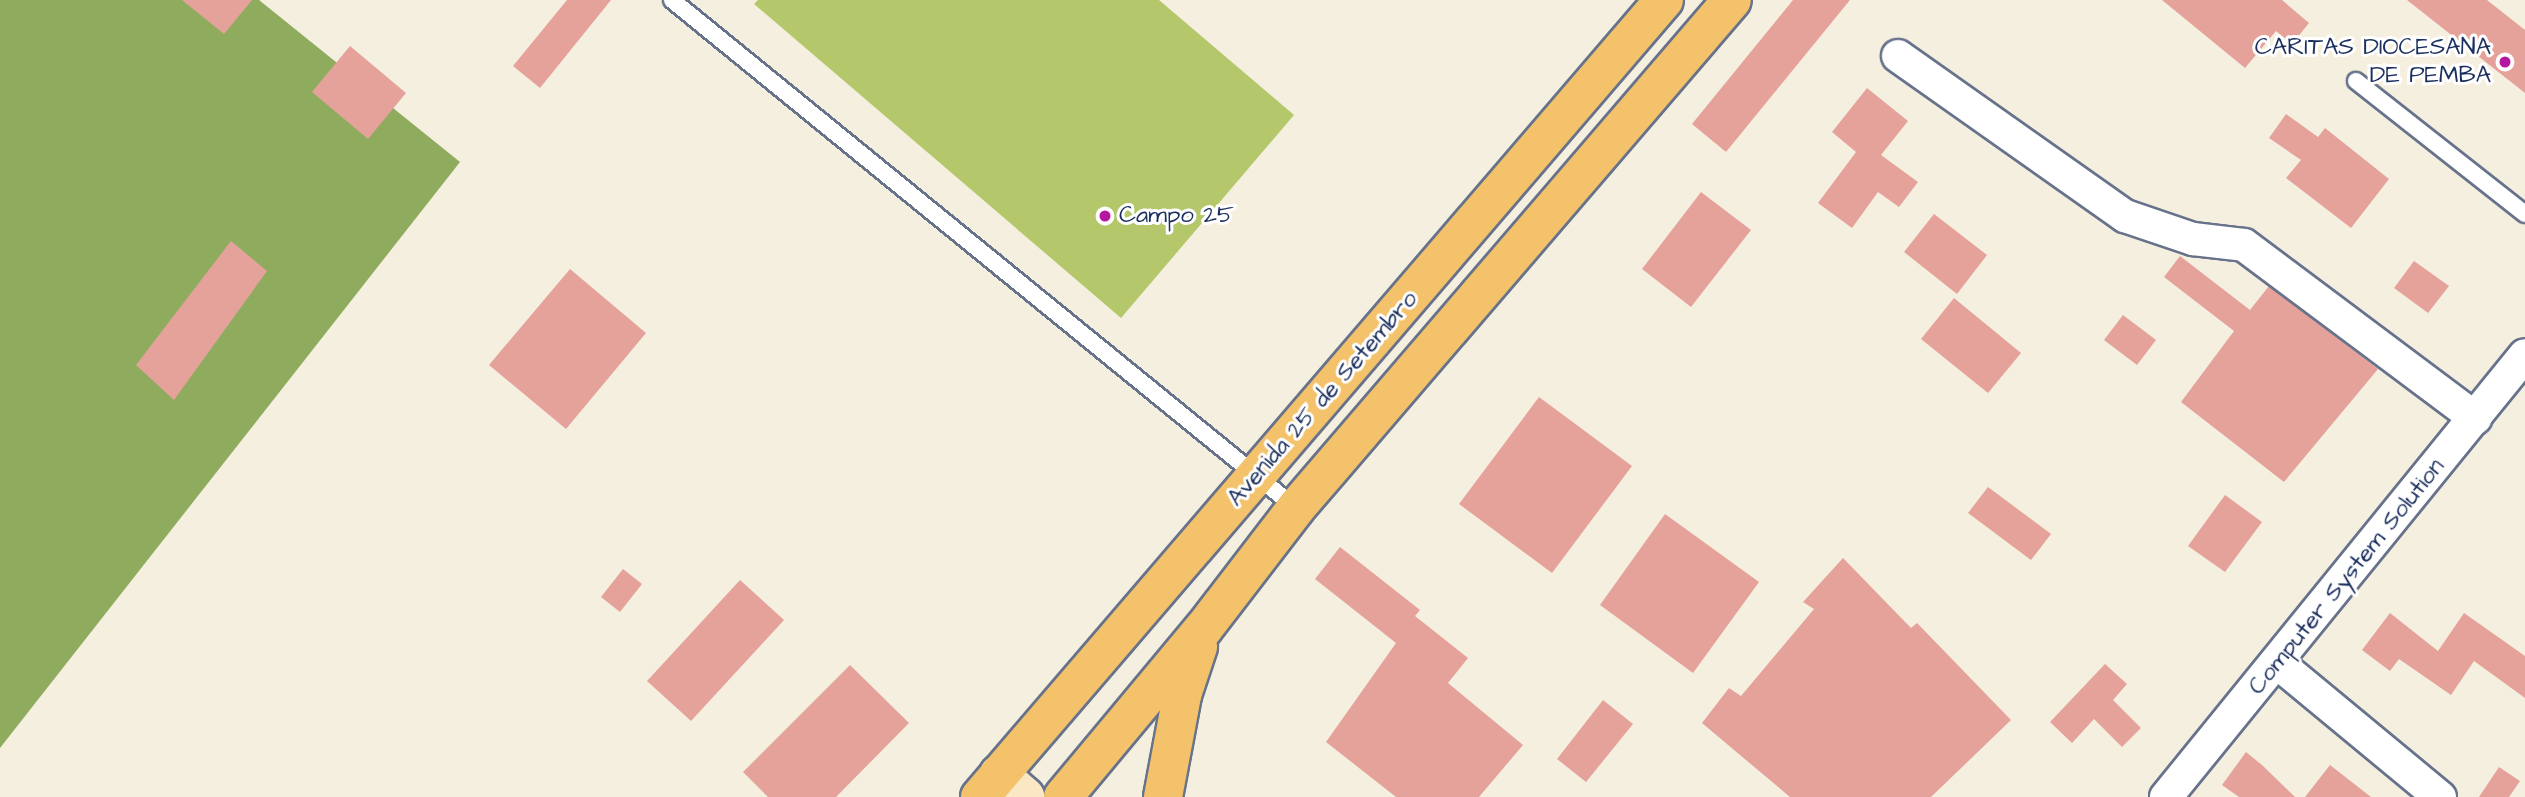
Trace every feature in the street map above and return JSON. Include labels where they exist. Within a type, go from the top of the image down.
[{"type":"highway","name":"Avenida 25 de Setembro","points":[[1001,789],[1258,476],[1664,0]]},
{"type":"highway","name":"Avenida 25 de Setembro","points":[[1063,797],[1204,628],[1296,508],[1732,0]]},
{"type":"highway","points":[[1163,797],[1182,695],[1204,628]]},
{"type":"street","points":[[1898,56],[2125,216],[2193,239],[2244,245],[2475,418]]},
{"type":"street","name":"Computer System Solution","points":[[2166,797],[2278,664],[2525,355]]},
{"type":"street","points":[[2278,664],[2440,797]]},
{"type":"lane","points":[[672,0],[1296,508]]},
{"type":"lane","points":[[2356,81],[2525,214]]},
{"type":"green space","points":[[0,0],[259,0],[460,162],[0,748]]},
{"type":"green space","name":"Campo 25","points":[[758,0],[1159,0],[1294,115],[1121,318],[754,4]]},
{"type":"building","points":[[182,0],[252,0],[224,34]]},
{"type":"building","points":[[567,0],[611,0],[540,88],[513,66]]},
{"type":"building","points":[[1793,0],[1850,0],[1726,152],[1692,124]]},
{"type":"building","points":[[2162,0],[2282,0],[2309,23],[2292,44],[2276,31],[2245,68]]},
{"type":"building","name":"CARITAS DIOCESANA DE PEMBA","points":[[2407,0],[2487,0],[2525,30],[2525,93]]},
{"type":"building","points":[[350,46],[406,93],[368,139],[312,92]]},
{"type":"building","points":[[1867,88],[1908,121],[1881,155],[1918,182],[1899,207],[1878,192],[1852,228],[1818,203],[1856,152],[1832,132]]},
{"type":"building","points":[[2286,114],[2318,137],[2325,128],[2389,179],[2351,228],[2286,178],[2301,160],[2269,138]]},
{"type":"building","points":[[1701,192],[1751,230],[1691,307],[1642,269]]},
{"type":"building","points":[[1934,214],[1987,255],[1957,294],[1904,252]]},
{"type":"building","points":[[231,241],[267,271],[174,400],[136,365]]},
{"type":"building","points":[[2180,256],[2250,310],[2269,286],[2378,369],[2284,482],[2181,402],[2234,331],[2164,277]]},
{"type":"building","points":[[2414,261],[2449,286],[2428,313],[2394,288]]},
{"type":"building","points":[[570,269],[646,333],[566,429],[489,365]]},
{"type":"building","points":[[1954,298],[2021,353],[1988,393],[1921,339]]},
{"type":"building","points":[[2123,315],[2156,340],[2137,365],[2104,340]]},
{"type":"building","points":[[1539,397],[1632,466],[1552,573],[1459,504]]},
{"type":"building","points":[[1988,487],[2051,534],[2031,560],[1968,513]]},
{"type":"building","points":[[2225,495],[2262,522],[2225,572],[2188,546]]},
{"type":"building","points":[[1665,514],[1759,582],[1693,673],[1600,605]]},
{"type":"building","points":[[1340,547],[1420,610],[1415,616],[1468,658],[1448,683],[1523,745],[1479,797],[1396,797],[1326,742],[1396,643],[1315,579]]},
{"type":"building","points":[[1843,558],[1911,628],[1917,623],[2011,720],[1931,797],[1790,797],[1702,723],[1729,688],[1741,696],[1814,609],[1803,602]]},
{"type":"building","points":[[623,569],[642,584],[620,612],[601,597]]},
{"type":"building","points":[[740,580],[784,620],[691,721],[647,681]]},
{"type":"building","points":[[2390,613],[2438,651],[2464,613],[2525,656],[2525,698],[2474,661],[2451,695],[2399,659],[2390,671],[2362,650]]},
{"type":"building","points":[[2105,664],[2127,684],[2113,700],[2141,728],[2122,747],[2094,719],[2072,743],[2050,722]]},
{"type":"building","points":[[850,665],[909,723],[836,797],[768,797],[743,772]]},
{"type":"building","points":[[1603,700],[1633,724],[1586,782],[1557,759]]},
{"type":"building","points":[[2246,752],[2295,797],[2239,797],[2222,785]]},
{"type":"building","points":[[2330,765],[2371,797],[2305,797]]},
{"type":"building","points":[[2499,767],[2520,781],[2509,797],[2479,797]]},
{"type":"place","name":"CARITAS DIOCESANA DE PEMBA","points":[[2505,62]]},
{"type":"place","name":"Campo 25","points":[[1105,216]]}]
